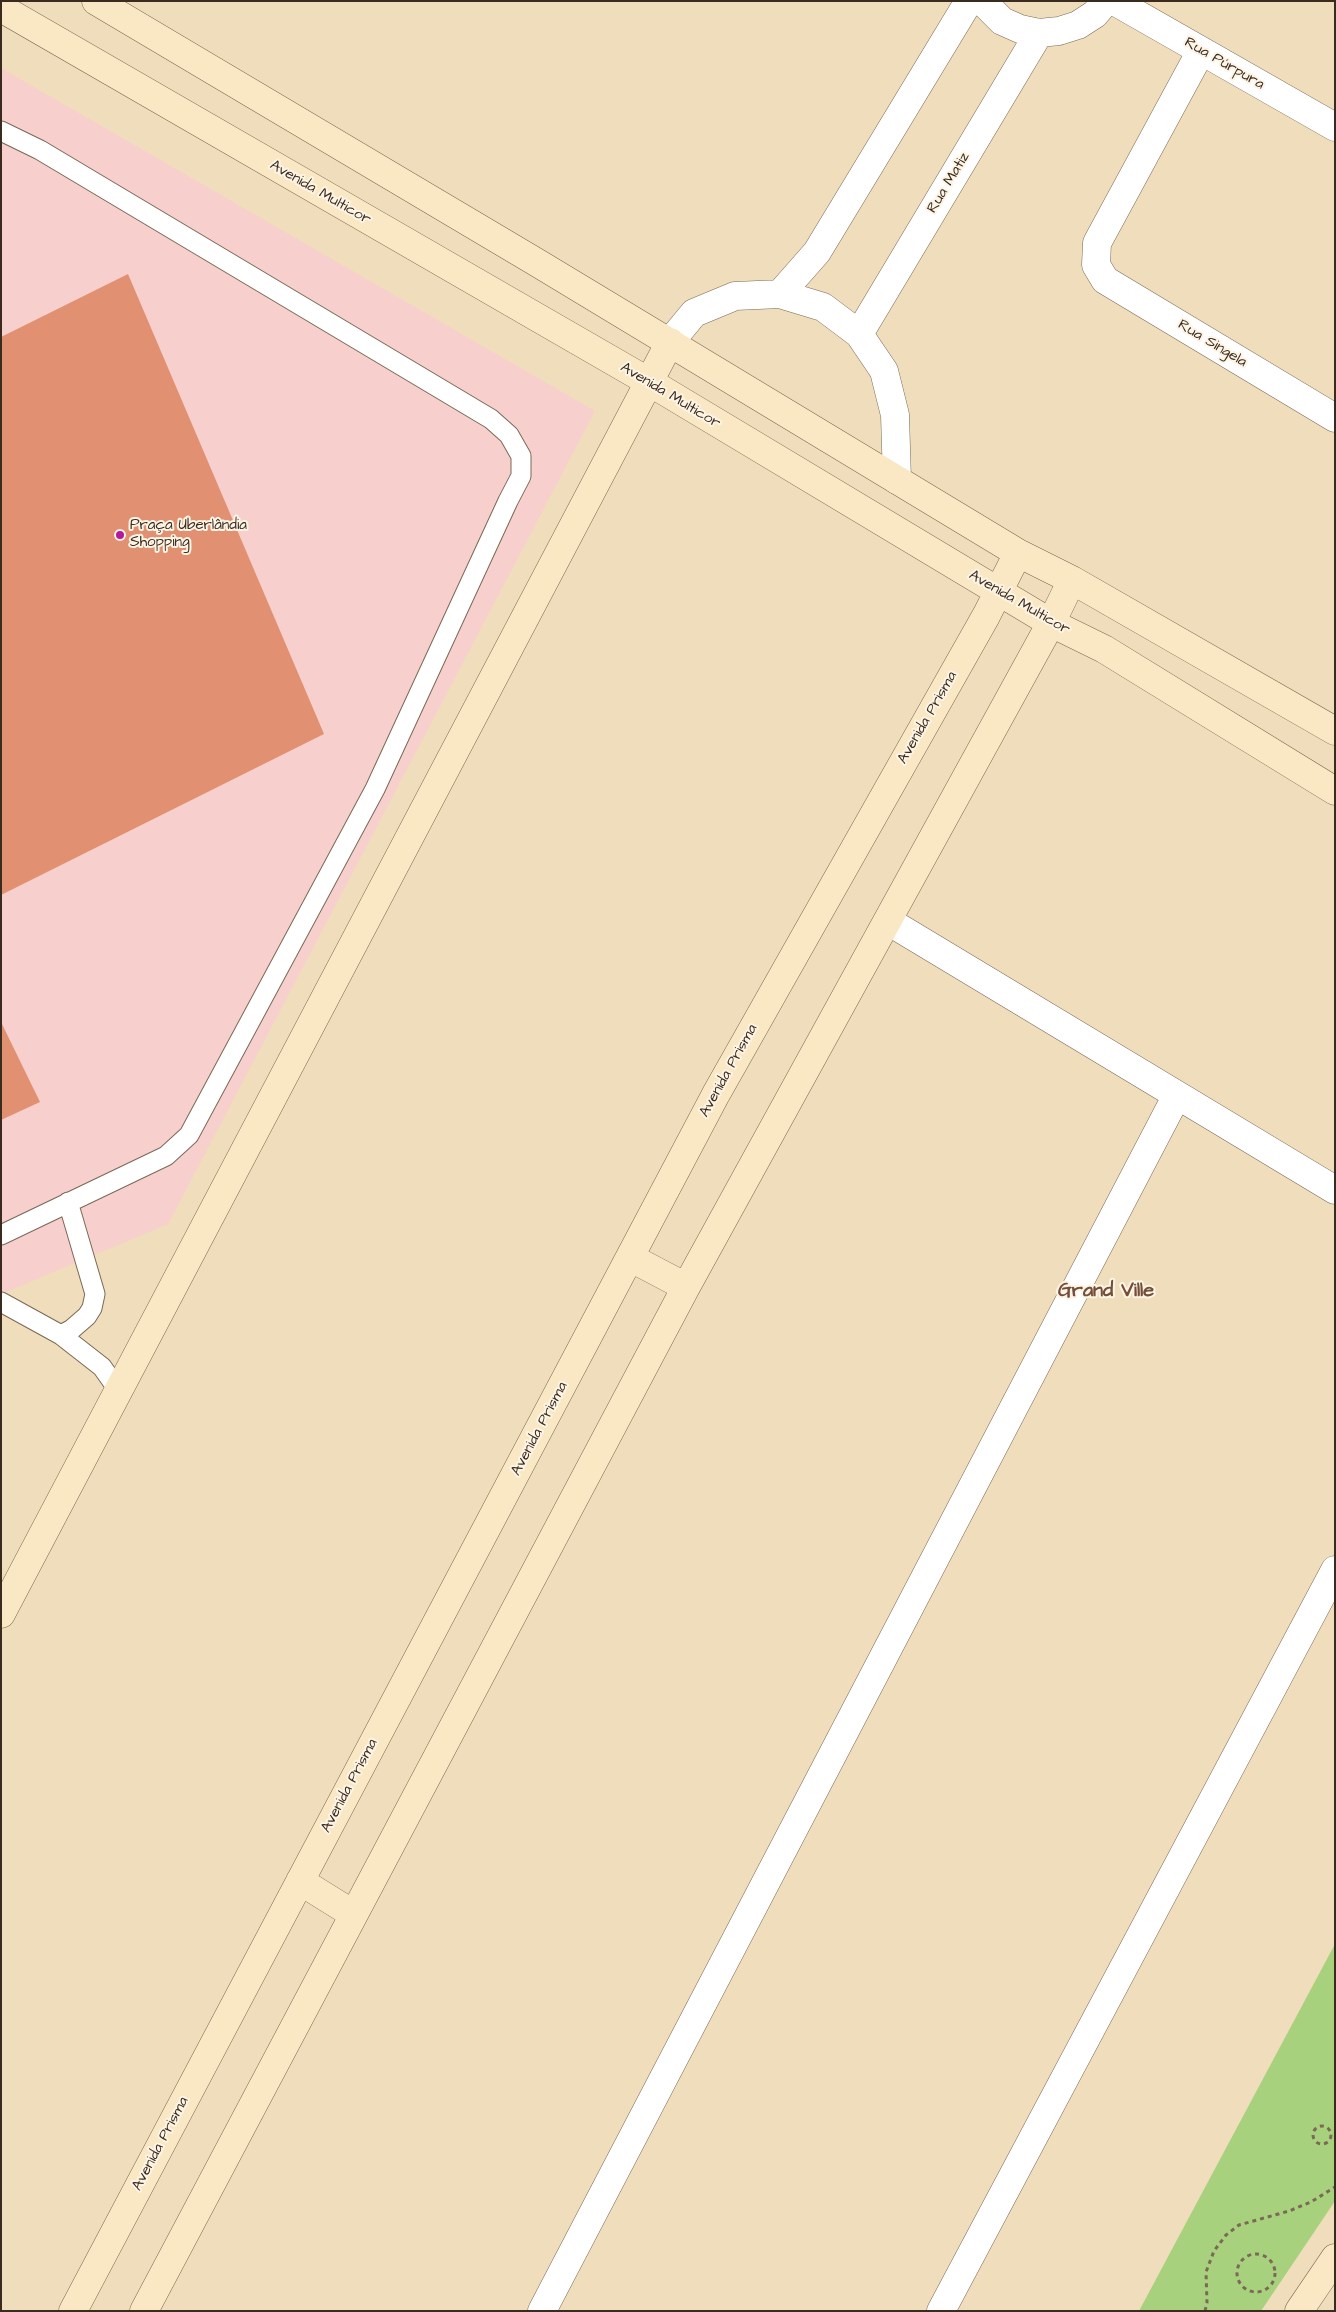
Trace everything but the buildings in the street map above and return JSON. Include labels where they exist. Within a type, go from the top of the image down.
[{"type":"street","points":[[96,1],[670,342],[1018,553],[1072,580],[1335,731]]},
{"type":"street","points":[[780,294],[817,252],[969,1]]},
{"type":"street","points":[[982,1],[1002,21],[1020,29],[1040,33],[1059,31],[1078,25],[1095,14],[1106,1]]},
{"type":"street","name":"Rua Púrpura","points":[[1114,1],[1335,127]]},
{"type":"street","name":"Avenida Multicor","points":[[1,8],[651,383],[998,592],[1051,623],[1104,649],[1335,791]]},
{"type":"street","name":"Rua Matiz","points":[[859,334],[1040,33]]},
{"type":"street","name":"Rua Singela","points":[[1201,51],[1096,243],[1096,265],[1105,280],[1335,418]]},
{"type":"street","points":[[1,1614],[651,383],[670,342],[694,313],[735,296],[780,294],[823,308],[859,334],[884,371],[895,415],[897,480]]},
{"type":"street","name":"Avenida Prisma","points":[[74,2311],[716,1094],[998,592],[1018,553]]},
{"type":"street","points":[[144,2311],[686,1287],[1051,623],[1072,580]]},
{"type":"street","points":[[888,921],[1335,1190]]},
{"type":"street","points":[[542,2311],[1177,1095]]},
{"type":"street","points":[[631,1258],[686,1287]]},
{"type":"street","points":[[941,2311],[1335,1570]]},
{"type":"street","points":[[300,1881],[353,1914]]},
{"type":"street","points":[[1299,2311],[1335,2258]]},
{"type":"lane","points":[[1,131],[32,146],[491,419],[508,435],[522,456],[521,476],[375,789],[189,1135],[166,1156],[1,1235]]},
{"type":"lane","points":[[61,1335],[72,1330],[87,1316],[92,1308],[95,1294],[68,1202]]},
{"type":"lane","points":[[1,1302],[61,1335],[102,1367],[119,1391]]},
{"type":"path","points":[[1317,2126],[1326,2126],[1333,2137],[1326,2143],[1320,2144],[1313,2138],[1313,2131],[1317,2126]]},
{"type":"path","points":[[1205,2311],[1208,2303],[1206,2272],[1214,2251],[1226,2235],[1239,2225],[1289,2211],[1311,2202],[1335,2187]]},
{"type":"path","points":[[1250,2255],[1262,2255],[1272,2262],[1275,2267],[1274,2280],[1266,2290],[1254,2293],[1242,2286],[1237,2275],[1238,2268],[1240,2262],[1250,2255]]},
{"type":"shaded area","points":[[1,68],[595,411],[168,1224],[1,1294]]},
{"type":"green space","points":[[1335,1944],[1335,2201],[1261,2311],[1139,2311]]},
{"type":"place","name":"Praça Uberlândia Shopping","points":[[120,535]]},
{"type":"district","name":"Grand Ville","points":[[1106,1292]]}]
